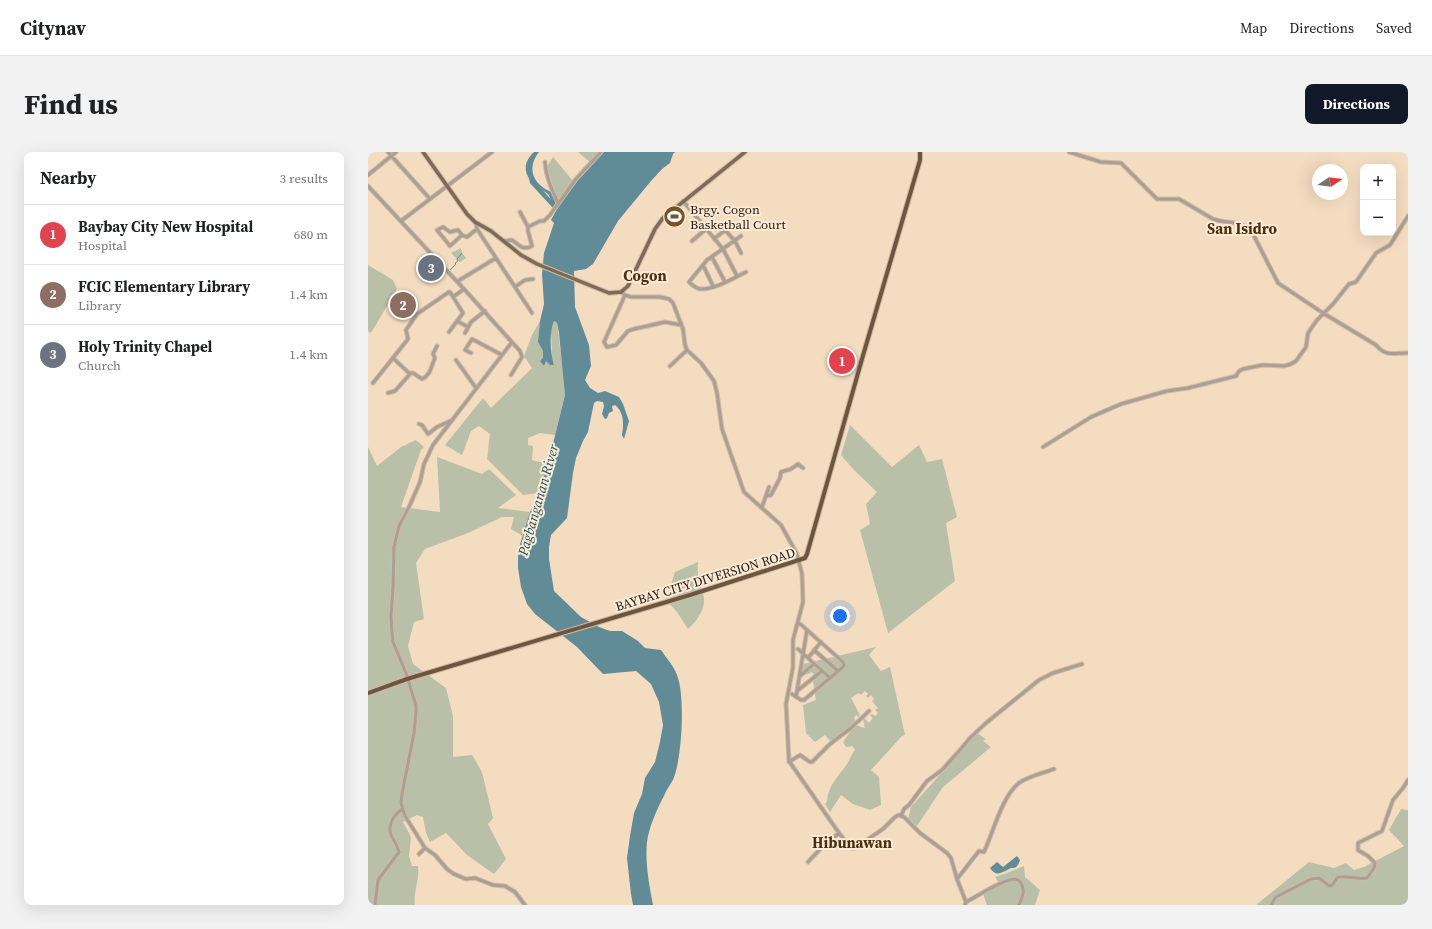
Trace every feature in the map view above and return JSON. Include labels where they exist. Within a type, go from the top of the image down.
[{"type":"highway","name":"BAYBAY CITY DIVERSION ROAD","points":[[368,693],[690,595],[805,558],[920,160],[920,152]]},
{"type":"main road","points":[[423,152],[467,214],[476,222],[491,231],[521,255],[537,264],[609,293],[621,292],[628,286],[660,221],[745,152]]},
{"type":"street","points":[[388,152],[430,199]]},
{"type":"street","points":[[368,175],[396,152]]},
{"type":"street","points":[[401,220],[492,152]]},
{"type":"street","points":[[528,228],[540,221],[544,221],[576,179],[601,152]]},
{"type":"street","points":[[1069,152],[1100,162],[1122,163],[1156,199],[1179,199],[1218,221],[1244,224],[1248,226],[1278,283],[1323,313],[1376,345],[1381,351],[1385,353],[1408,353]]},
{"type":"street","points":[[545,162],[545,169],[558,204]]},
{"type":"street","points":[[368,186],[458,281],[512,342],[522,356],[510,375]]},
{"type":"street","points":[[683,201],[723,249],[737,276]]},
{"type":"street","points":[[504,241],[512,240],[520,248],[529,248],[532,246],[528,228],[520,212]]},
{"type":"street","points":[[1043,447],[1091,417],[1121,404],[1236,376],[1239,371],[1243,369],[1263,365],[1284,366],[1296,361],[1306,347],[1308,333],[1323,313],[1333,304],[1349,284],[1356,282],[1376,253],[1390,245],[1408,216]]},
{"type":"street","points":[[476,222],[477,228],[532,313]]},
{"type":"street","points":[[462,235],[450,246],[437,230],[443,227],[450,232],[458,230],[466,237],[477,228]]},
{"type":"street","points":[[692,241],[706,230]]},
{"type":"street","points":[[714,239],[725,230],[735,241],[741,253]]},
{"type":"street","points":[[741,236],[702,265],[689,282],[698,289],[713,286],[746,272]]},
{"type":"street","points":[[712,257],[724,282]]},
{"type":"street","points":[[458,281],[496,258]]},
{"type":"street","points":[[702,265],[713,286]]},
{"type":"street","points":[[515,287],[525,280],[533,279]]},
{"type":"street","points":[[453,297],[464,289]]},
{"type":"street","points":[[373,383],[408,339],[406,330],[416,315],[450,292],[463,313],[449,332]]},
{"type":"street","points":[[621,292],[625,295],[669,299],[676,307],[684,333],[687,350],[701,363],[714,381],[722,429],[744,491],[781,526],[799,560],[802,574],[803,602],[793,640],[793,667],[786,704],[789,762],[848,846],[854,849],[883,829],[895,817],[901,816],[947,853],[951,858],[966,904],[1000,884],[1015,879],[1022,884],[1024,892],[1019,905]]},
{"type":"street","points":[[625,295],[604,342],[607,347],[616,345],[628,331],[634,328],[665,322],[681,325]]},
{"type":"street","points":[[466,333],[471,322],[485,311]]},
{"type":"street","points":[[457,321],[468,327]]},
{"type":"street","points":[[471,353],[466,350],[472,339],[502,355]]},
{"type":"street","points":[[512,342],[432,445],[424,464],[420,482],[399,526],[394,547],[391,626],[393,642],[402,662],[416,706],[416,718],[402,794],[402,809],[405,816],[425,848],[435,855],[447,869],[466,879],[475,878],[495,885],[505,886],[515,892],[525,905]]},
{"type":"street","points":[[393,358],[410,374],[413,373],[421,379],[427,376],[435,357],[433,354],[437,346]]},
{"type":"street","points":[[670,366],[687,350]]},
{"type":"street","points":[[456,360],[476,388]]},
{"type":"street","points":[[388,393],[395,392],[410,374]]},
{"type":"street","points":[[419,424],[422,425],[428,434],[437,427],[452,421]]},
{"type":"street","points":[[766,496],[770,495],[780,478],[781,472],[791,469],[798,464],[803,468]]},
{"type":"street","points":[[762,507],[769,487]]},
{"type":"street","points":[[792,694],[796,698],[804,700],[844,666],[843,662],[798,622]]},
{"type":"street","points":[[796,698],[807,630]]},
{"type":"street","points":[[808,658],[821,642]]},
{"type":"street","points":[[798,649],[830,678]]},
{"type":"street","points":[[814,650],[838,671]]},
{"type":"street","points":[[800,676],[814,664]]},
{"type":"street","points":[[901,816],[904,809],[909,805],[927,781],[942,770],[970,738],[986,723],[1039,680],[1053,673],[1082,664]]},
{"type":"street","points":[[797,691],[822,671]]},
{"type":"street","points":[[789,762],[800,755],[812,762],[832,742],[854,726],[869,711]]},
{"type":"street","points":[[957,879],[979,851],[984,852],[1008,796],[1014,787],[1020,782],[1054,769]]},
{"type":"street","points":[[1271,905],[1276,897],[1311,879],[1319,878],[1331,886],[1340,876],[1351,877],[1354,879],[1367,878],[1374,868],[1375,863],[1368,856],[1358,850],[1357,846],[1358,844],[1382,831],[1393,800],[1404,788],[1408,780]]},
{"type":"street","points":[[375,905],[378,880],[399,852],[397,843],[392,836],[390,829],[391,821],[402,809]]},
{"type":"street","points":[[808,862],[823,846],[839,833]]},
{"type":"street","points":[[419,854],[425,848]]},
{"type":"green space","points":[[578,152],[600,152],[590,162]]},
{"type":"green space","points":[[553,157],[573,181],[558,201],[548,171],[548,165]]},
{"type":"green space","points":[[461,248],[462,253],[466,258],[460,262],[451,253]]},
{"type":"green space","points":[[368,265],[393,280],[397,289],[371,333],[368,331]]},
{"type":"green space","points":[[540,321],[538,342],[543,351],[543,358],[554,364],[552,357],[551,330],[554,321],[557,323],[565,395],[555,435],[540,433],[528,438],[528,445],[533,446],[532,460],[548,464],[539,493],[523,495],[487,459],[490,434],[479,426],[471,431],[462,455],[445,445],[483,398],[491,408],[532,368],[524,356],[532,335]]},
{"type":"green space","points":[[850,425],[892,467],[919,445],[927,462],[942,459],[957,517],[946,523],[955,581],[888,633],[860,530],[870,524],[866,504],[877,492],[841,455]]},
{"type":"green space","points":[[416,440],[424,447],[421,450],[401,507],[440,512],[437,457],[482,474],[489,469],[516,495],[498,508],[530,512],[523,536],[511,529],[514,517],[502,517],[468,533],[425,549],[416,563],[424,619],[414,622],[408,646],[413,664],[446,688],[453,716],[453,757],[472,755],[482,772],[493,818],[488,824],[506,859],[494,874],[467,855],[446,833],[430,842],[426,833],[423,817],[417,815],[403,822],[411,837],[409,856],[412,866],[418,866],[415,905],[368,905],[368,447],[377,466],[401,447]]},
{"type":"green space","points":[[698,562],[698,575],[704,596],[704,603],[699,616],[688,629],[677,612],[666,600],[675,572]]},
{"type":"green space","points":[[876,647],[869,655],[881,671],[890,667],[905,735],[902,736],[871,770],[879,777],[881,805],[870,810],[853,804],[841,795],[830,812],[825,804],[829,790],[855,750],[852,746],[846,747],[843,742],[855,725],[865,728],[863,719],[864,718],[869,723],[873,718],[870,715],[872,714],[875,716],[878,713],[875,710],[878,708],[872,701],[874,699],[871,695],[868,698],[866,696],[868,694],[865,691],[861,695],[859,693],[851,698],[860,715],[858,717],[856,715],[854,718],[856,723],[831,742],[825,735],[815,742],[806,733],[803,705],[816,700],[812,676],[814,674],[811,672],[809,674],[800,675],[799,665]]},
{"type":"green space","points":[[977,733],[986,739],[983,741],[991,747],[943,787],[917,826],[908,819],[911,807]]},
{"type":"green space","points":[[1401,809],[1408,810],[1408,905],[1256,905],[1309,862],[1334,868],[1346,863],[1354,870],[1364,867],[1404,846],[1389,830]]},
{"type":"green space","points":[[1024,866],[1025,877],[1040,890],[1035,905],[987,905],[983,894],[999,883],[995,877]]},
{"type":"water","name":"Pagbanganan River","points":[[534,152],[539,152],[535,158],[532,170],[536,180],[545,189],[552,192],[557,204],[574,183],[604,152],[675,152],[670,163],[651,181],[618,221],[593,264],[586,269],[574,271],[575,307],[589,345],[591,366],[585,380],[590,388],[598,393],[605,391],[619,397],[629,421],[624,439],[622,435],[623,418],[618,408],[615,405],[612,406],[613,411],[609,413],[605,419],[602,414],[604,406],[603,402],[597,401],[594,403],[588,432],[576,458],[567,518],[551,535],[549,547],[549,559],[554,591],[581,617],[599,627],[610,631],[622,631],[638,641],[645,648],[661,650],[677,674],[680,688],[682,714],[679,758],[673,780],[656,812],[647,842],[647,866],[653,905],[633,905],[627,858],[634,813],[642,794],[645,778],[655,762],[660,742],[663,725],[659,702],[651,684],[636,671],[603,674],[577,647],[535,614],[527,604],[521,587],[518,568],[518,551],[530,512],[539,493],[548,464],[565,395],[559,333],[557,323],[554,321],[551,331],[551,343],[554,365],[550,365],[546,361],[544,366],[540,361],[543,358],[543,351],[538,342],[540,321],[544,304],[542,274],[544,253],[554,223],[551,220],[556,211],[548,194],[531,181],[526,172],[527,162]]},
{"type":"water","points":[[1017,856],[1020,860],[1018,864],[1004,872],[994,873],[990,868],[997,862],[1003,867]]},
{"type":"waterway","points":[[531,177],[532,182],[555,207]]},
{"type":"waterway","points":[[450,270],[456,264],[455,263],[458,261],[457,259],[462,253]]},
{"type":"place","name":"Brgy. Cogon Basketball Court","points":[[675,216]]},
{"type":"place","name":"Holy Trinity Chapel","points":[[431,268]]},
{"type":"place","name":"FCIC Elementary Library","points":[[403,305]]},
{"type":"place","name":"Baybay City New Hospital","points":[[842,361]]},
{"type":"district","name":"San Isidro","points":[[1242,229]]},
{"type":"district","name":"Cogon","points":[[645,276]]},
{"type":"district","name":"Hibunawan","points":[[852,843]]}]
